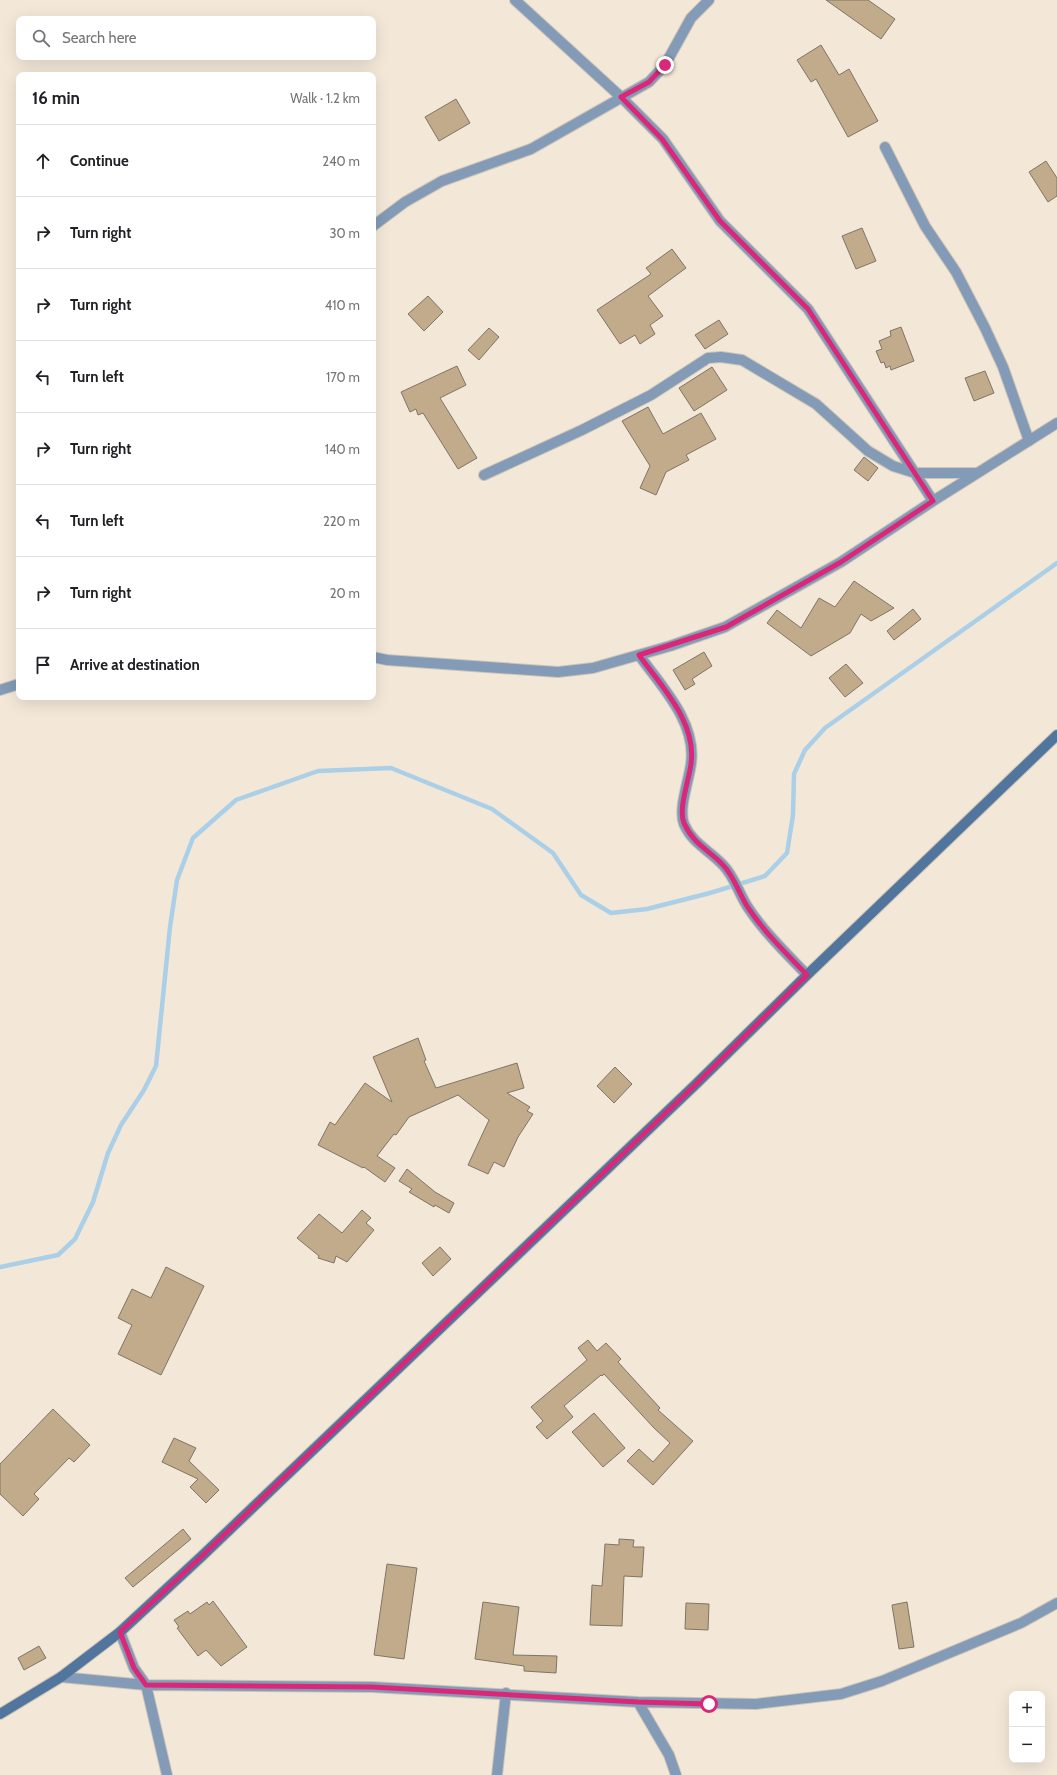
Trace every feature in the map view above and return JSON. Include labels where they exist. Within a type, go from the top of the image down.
[{"type":"main road","points":[[0,1714],[61,1676],[120,1632],[214,1546],[684,1096],[807,975],[1057,735]]},
{"type":"street","points":[[515,0],[621,97],[662,139],[720,221],[808,309],[933,501]]},
{"type":"street","points":[[376,224],[406,202],[442,181],[531,149],[649,82],[665,65],[691,18],[709,0]]},
{"type":"street","points":[[885,147],[915,208],[956,272],[985,328],[1003,367],[1029,441]]},
{"type":"street","points":[[484,475],[582,430],[651,395],[708,358],[721,357],[742,360],[816,404],[868,451],[893,466],[915,474],[977,473]]},
{"type":"street","points":[[376,658],[387,660],[558,672],[594,668],[726,627],[841,562],[933,501],[1057,423]]},
{"type":"street","points":[[639,655],[684,720],[690,740],[691,763],[683,798],[683,822],[695,843],[723,864],[731,875],[750,910],[807,975]]},
{"type":"street","points":[[0,690],[16,685]]},
{"type":"street","points":[[61,1676],[146,1685],[372,1687],[506,1693],[638,1702],[756,1704],[841,1694],[882,1681],[1022,1623],[1057,1602]]},
{"type":"street","points":[[120,1632],[134,1668],[146,1685],[167,1775]]},
{"type":"street","points":[[497,1775],[506,1693]]},
{"type":"street","points":[[638,1702],[669,1755],[676,1775]]},
{"type":"building","points":[[826,0],[868,0],[895,19],[881,39]]},
{"type":"building","points":[[821,45],[839,75],[849,69],[878,121],[848,137],[816,79],[811,82],[797,60]]},
{"type":"building","points":[[456,99],[470,123],[439,141],[425,117]]},
{"type":"building","points":[[1046,161],[1057,178],[1057,196],[1048,202],[1029,172]]},
{"type":"building","points":[[862,228],[876,261],[856,269],[842,236]]},
{"type":"building","points":[[672,249],[686,268],[648,296],[663,316],[650,325],[655,334],[640,344],[635,335],[620,344],[597,310],[651,274],[646,268]]},
{"type":"building","points":[[428,296],[443,312],[424,331],[408,314]]},
{"type":"building","points":[[719,320],[728,334],[705,349],[695,335]]},
{"type":"building","points":[[901,327],[914,361],[891,370],[890,366],[886,368],[884,362],[881,363],[876,351],[882,349],[879,341],[891,336],[890,331]]},
{"type":"building","points":[[489,328],[499,337],[479,360],[468,350]]},
{"type":"building","points":[[457,366],[466,385],[440,398],[477,458],[458,469],[423,413],[418,415],[416,409],[410,412],[401,392]]},
{"type":"building","points":[[712,367],[727,390],[694,411],[679,388]]},
{"type":"building","points":[[985,371],[994,393],[974,401],[965,378]]},
{"type":"building","points":[[648,407],[663,434],[701,413],[716,439],[686,455],[689,460],[666,472],[656,495],[640,488],[650,466],[622,421]]},
{"type":"building","points":[[864,457],[878,468],[868,481],[854,470]]},
{"type":"building","points":[[854,581],[894,608],[871,621],[861,614],[850,633],[811,656],[767,623],[777,610],[801,628],[819,598],[835,607]]},
{"type":"building","points":[[913,609],[921,619],[894,640],[887,631]]},
{"type":"building","points":[[704,652],[712,666],[692,679],[695,684],[685,690],[673,670]]},
{"type":"building","points":[[846,664],[863,683],[845,697],[829,678]]},
{"type":"building","points":[[418,1038],[426,1060],[424,1061],[436,1088],[517,1063],[524,1088],[507,1093],[530,1107],[527,1111],[533,1114],[518,1137],[504,1167],[494,1162],[488,1174],[468,1165],[489,1120],[458,1095],[409,1117],[396,1135],[394,1134],[377,1156],[395,1168],[385,1182],[364,1167],[363,1168],[318,1145],[330,1122],[335,1125],[365,1083],[392,1102],[373,1057]]},
{"type":"building","points":[[615,1067],[632,1084],[614,1103],[597,1086]]},
{"type":"building","points":[[407,1169],[435,1192],[454,1203],[449,1213],[435,1205],[434,1207],[409,1192],[412,1189],[399,1181]]},
{"type":"building","points":[[362,1210],[371,1218],[366,1223],[374,1230],[347,1262],[336,1256],[334,1263],[318,1258],[319,1256],[297,1238],[319,1214],[342,1233]]},
{"type":"building","points":[[440,1247],[451,1259],[433,1276],[422,1263]]},
{"type":"building","points":[[166,1267],[204,1286],[161,1375],[118,1354],[132,1325],[118,1318],[132,1289],[151,1298]]},
{"type":"building","points":[[588,1340],[597,1351],[606,1343],[621,1359],[618,1362],[660,1408],[658,1410],[693,1441],[653,1485],[627,1461],[639,1449],[653,1462],[670,1443],[604,1374],[564,1406],[573,1417],[547,1439],[536,1427],[543,1421],[531,1407],[587,1360],[578,1348]]},
{"type":"building","points":[[53,1409],[90,1445],[74,1462],[69,1458],[34,1494],[39,1499],[23,1516],[0,1494],[0,1464]]},
{"type":"building","points":[[594,1413],[625,1448],[603,1467],[572,1432]]},
{"type":"building","points":[[174,1438],[196,1448],[189,1461],[219,1490],[206,1503],[190,1487],[198,1479],[162,1462]]},
{"type":"building","points":[[183,1529],[191,1539],[133,1587],[125,1578]]},
{"type":"building","points":[[619,1539],[634,1540],[633,1547],[644,1547],[642,1577],[624,1576],[622,1626],[590,1625],[592,1585],[602,1586],[605,1544],[619,1545]]},
{"type":"building","points":[[387,1564],[417,1568],[404,1659],[374,1655]]},
{"type":"building","points":[[213,1601],[247,1647],[221,1666],[206,1650],[198,1656],[177,1628],[179,1627],[174,1620],[188,1611],[190,1614],[207,1602],[209,1605]]},
{"type":"building","points":[[483,1602],[519,1607],[513,1655],[557,1656],[556,1673],[524,1671],[524,1666],[475,1659]]},
{"type":"building","points":[[907,1602],[914,1647],[899,1649],[892,1605]]},
{"type":"building","points":[[686,1603],[709,1604],[708,1630],[685,1629]]},
{"type":"building","points":[[39,1646],[46,1658],[24,1670],[18,1658]]},
{"type":"waterway","points":[[0,1267],[58,1255],[75,1239],[93,1202],[108,1153],[121,1125],[144,1090],[156,1066],[170,927],[177,880],[193,838],[236,800],[318,771],[391,768],[492,809],[553,853],[581,895],[611,913],[647,909],[710,893],[765,876],[787,853],[793,815],[794,774],[805,750],[825,728],[1057,563]]},
{"type":"route","points":[[665,65],[649,82],[621,97],[662,139],[720,221],[808,309],[933,501],[841,562],[726,627],[639,655],[684,720],[690,740],[691,763],[683,798],[683,822],[695,843],[723,864],[731,875],[750,910],[777,943],[807,975],[695,1085],[202,1556],[157,1596],[120,1632],[134,1668],[146,1685],[372,1687],[506,1693],[638,1702],[709,1704]]}]
